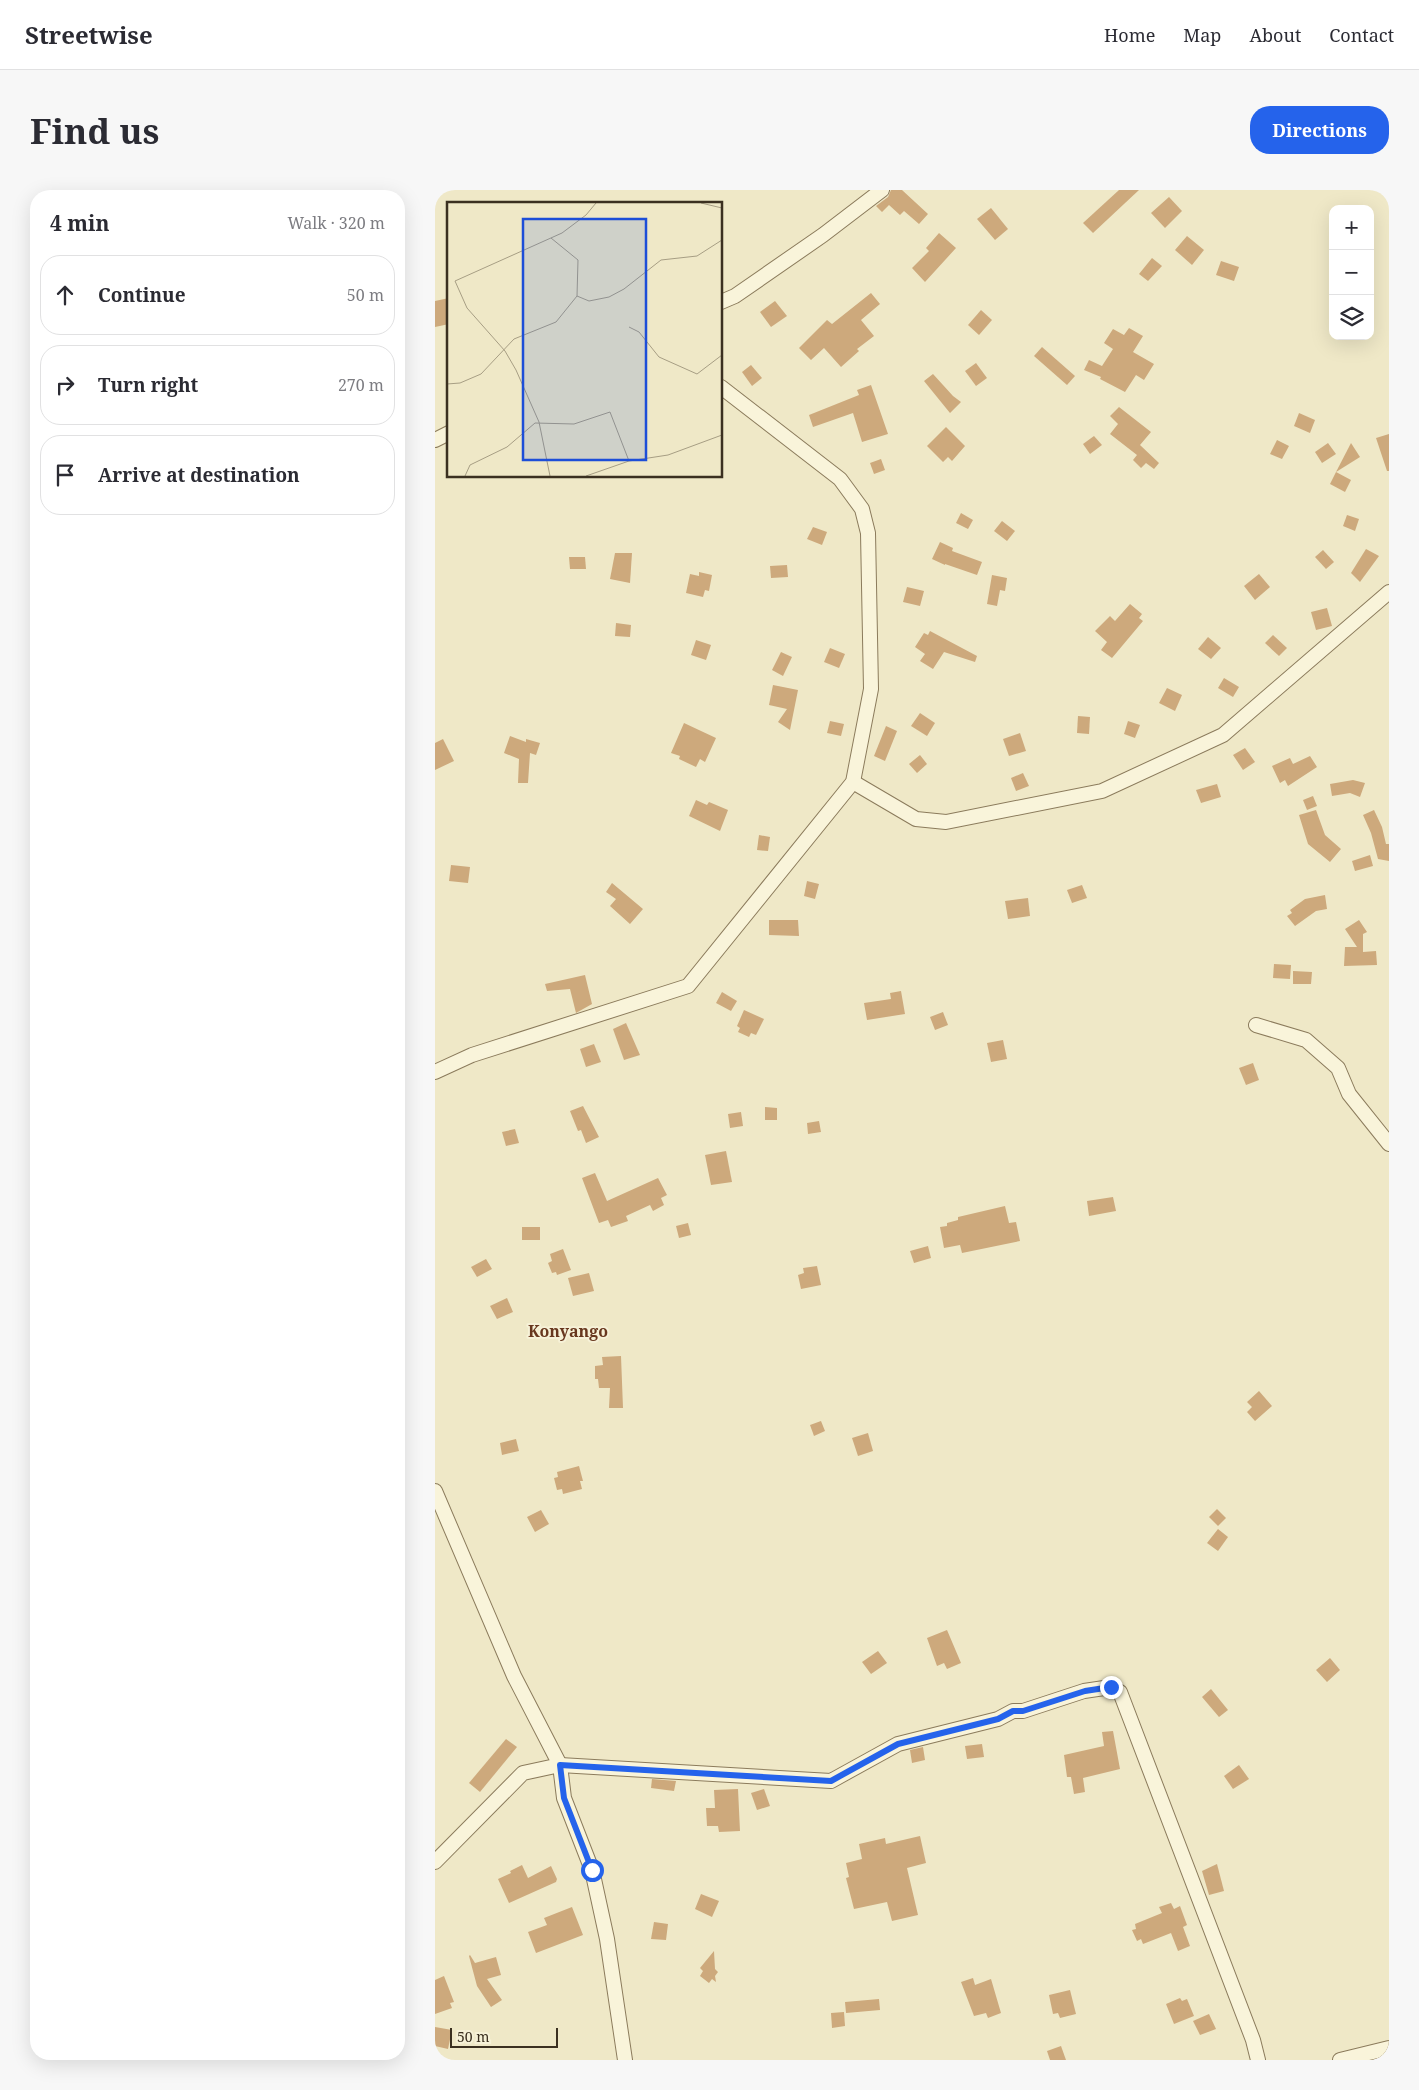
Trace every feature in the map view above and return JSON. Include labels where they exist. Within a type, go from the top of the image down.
[{"type":"street","points":[[723,301],[735,296],[823,236],[882,190]]},
{"type":"street","points":[[435,1072],[472,1055],[688,986],[853,782],[871,689],[868,533],[862,509],[840,479],[723,389]]},
{"type":"street","points":[[435,440],[447,434]]},
{"type":"street","points":[[853,782],[916,819],[946,822],[1102,791],[1223,735],[1389,592]]},
{"type":"street","points":[[1256,1025],[1306,1040],[1338,1068],[1349,1094],[1389,1144]]},
{"type":"street","points":[[435,1492],[514,1676],[560,1765],[564,1798],[594,1878],[607,1938],[625,2060]]},
{"type":"street","points":[[435,1862],[523,1773],[560,1765],[831,1781],[898,1744],[998,1719],[1013,1711],[1023,1711],[1085,1691],[1111,1687],[1120,1692],[1253,2040],[1258,2060]]},
{"type":"street","points":[[1340,2060],[1389,2048]]},
{"type":"building","points":[[891,190],[902,190],[928,214],[919,224],[904,211],[900,215],[889,205],[882,212],[876,206],[888,197]]},
{"type":"building","points":[[1119,190],[1139,190],[1093,233],[1083,223]]},
{"type":"building","points":[[1169,197],[1182,211],[1165,228],[1151,213]]},
{"type":"building","points":[[991,208],[1008,229],[995,240],[977,219]]},
{"type":"building","points":[[939,233],[956,248],[925,282],[912,268],[929,251],[926,248]]},
{"type":"building","points":[[1187,236],[1204,250],[1192,265],[1175,250]]},
{"type":"building","points":[[1152,258],[1162,266],[1148,281],[1139,274]]},
{"type":"building","points":[[1221,261],[1239,267],[1234,281],[1216,275]]},
{"type":"building","points":[[871,293],[880,304],[861,320],[874,336],[857,349],[859,351],[841,367],[824,348],[811,360],[799,348],[827,320],[832,324]]},
{"type":"building","points":[[447,298],[447,324],[435,327],[435,301]]},
{"type":"building","points":[[775,301],[787,316],[771,327],[760,312]]},
{"type":"building","points":[[981,310],[992,320],[979,335],[968,325]]},
{"type":"building","points":[[1129,328],[1143,336],[1133,352],[1154,364],[1144,380],[1136,375],[1125,392],[1100,379],[1101,377],[1084,370],[1089,360],[1102,366],[1113,349],[1104,343],[1113,329],[1124,335]]},
{"type":"building","points":[[1042,347],[1075,376],[1067,385],[1034,356]]},
{"type":"building","points":[[976,363],[987,378],[976,386],[965,371]]},
{"type":"building","points":[[751,365],[762,378],[752,386],[742,372]]},
{"type":"building","points":[[933,374],[961,402],[950,413],[924,381]]},
{"type":"building","points":[[871,385],[888,434],[862,442],[853,413],[813,427],[809,415],[859,395],[857,390]]},
{"type":"building","points":[[1119,407],[1151,432],[1140,445],[1159,463],[1154,469],[1146,463],[1141,468],[1133,460],[1137,455],[1110,434],[1118,424],[1110,416]]},
{"type":"building","points":[[1299,413],[1315,420],[1310,433],[1294,426]]},
{"type":"building","points":[[946,427],[965,446],[952,461],[948,457],[943,462],[927,446]]},
{"type":"building","points":[[1389,434],[1389,471],[1387,471],[1376,438]]},
{"type":"building","points":[[1094,436],[1102,445],[1090,454],[1083,444]]},
{"type":"building","points":[[1277,440],[1289,446],[1282,459],[1270,454]]},
{"type":"building","points":[[1328,443],[1336,454],[1322,463],[1315,452]]},
{"type":"building","points":[[1351,443],[1360,457],[1336,472]]},
{"type":"building","points":[[881,459],[885,470],[874,474],[870,463]]},
{"type":"building","points":[[1336,472],[1351,480],[1345,492],[1330,484]]},
{"type":"building","points":[[961,513],[973,520],[968,529],[956,523]]},
{"type":"building","points":[[1347,515],[1359,519],[1355,531],[1343,526]]},
{"type":"building","points":[[1002,521],[1015,531],[1007,541],[994,531]]},
{"type":"building","points":[[813,527],[827,532],[822,545],[807,539]]},
{"type":"building","points":[[940,542],[953,548],[952,551],[982,562],[977,575],[932,559]]},
{"type":"building","points":[[1366,549],[1379,556],[1360,582],[1351,573]]},
{"type":"building","points":[[1323,550],[1334,562],[1326,569],[1315,557]]},
{"type":"building","points":[[615,553],[632,553],[630,583],[610,579]]},
{"type":"building","points":[[569,557],[585,557],[586,569],[570,569]]},
{"type":"building","points":[[787,565],[788,577],[771,578],[770,566]]},
{"type":"building","points":[[699,572],[712,575],[709,591],[705,590],[703,597],[686,593],[690,574],[699,576]]},
{"type":"building","points":[[1259,574],[1270,587],[1255,600],[1244,586]]},
{"type":"building","points":[[992,575],[1007,578],[1005,591],[1000,590],[997,606],[987,604]]},
{"type":"building","points":[[907,587],[924,591],[920,606],[903,602]]},
{"type":"building","points":[[1130,604],[1142,614],[1139,618],[1143,621],[1112,658],[1101,650],[1107,642],[1095,631],[1110,616],[1115,621]]},
{"type":"building","points":[[1327,608],[1332,626],[1316,630],[1311,612]]},
{"type":"building","points":[[616,623],[631,625],[630,637],[615,636]]},
{"type":"building","points":[[930,631],[977,656],[975,662],[944,652],[933,669],[920,661],[925,654],[915,647],[924,633],[928,635]]},
{"type":"building","points":[[1273,635],[1287,648],[1279,656],[1265,643]]},
{"type":"building","points":[[1208,637],[1221,648],[1211,659],[1198,649]]},
{"type":"building","points":[[696,640],[711,645],[706,660],[691,655]]},
{"type":"building","points":[[830,648],[845,654],[839,668],[824,662]]},
{"type":"building","points":[[781,652],[792,657],[783,676],[772,670]]},
{"type":"building","points":[[1224,678],[1239,687],[1233,697],[1218,688]]},
{"type":"building","points":[[773,685],[798,690],[790,730],[778,722],[787,709],[769,705]]},
{"type":"building","points":[[1167,688],[1182,695],[1175,711],[1159,703]]},
{"type":"building","points":[[920,713],[935,723],[927,736],[911,726]]},
{"type":"building","points":[[1078,716],[1090,717],[1089,734],[1077,733]]},
{"type":"building","points":[[830,721],[844,724],[841,736],[827,733]]},
{"type":"building","points":[[1128,721],[1140,725],[1135,738],[1124,734]]},
{"type":"building","points":[[684,723],[716,738],[705,762],[700,759],[696,767],[679,759],[680,756],[671,753]]},
{"type":"building","points":[[886,726],[897,731],[885,761],[874,756]]},
{"type":"building","points":[[1020,733],[1026,751],[1009,756],[1003,739]]},
{"type":"building","points":[[510,736],[526,742],[526,739],[540,743],[536,755],[530,753],[528,783],[518,783],[519,759],[504,753]]},
{"type":"building","points":[[443,739],[454,761],[435,770],[435,743]]},
{"type":"building","points":[[1245,748],[1255,762],[1243,770],[1233,755]]},
{"type":"building","points":[[920,755],[927,764],[917,773],[909,764]]},
{"type":"building","points":[[1310,756],[1317,767],[1288,786],[1285,780],[1280,783],[1272,766],[1290,758],[1293,764]]},
{"type":"building","points":[[1023,773],[1029,786],[1016,791],[1011,778]]},
{"type":"building","points":[[1353,780],[1365,783],[1360,797],[1350,793],[1332,796],[1330,784]]},
{"type":"building","points":[[1217,784],[1221,797],[1201,803],[1196,790]]},
{"type":"building","points":[[1313,796],[1317,806],[1307,810],[1303,800]]},
{"type":"building","points":[[696,800],[707,805],[709,802],[728,810],[720,831],[689,816]]},
{"type":"building","points":[[1316,810],[1325,835],[1341,849],[1330,862],[1308,844],[1299,815]]},
{"type":"building","points":[[1374,810],[1382,827],[1386,844],[1389,844],[1389,861],[1378,859],[1371,833],[1363,815]]},
{"type":"building","points":[[759,835],[770,837],[768,851],[757,850]]},
{"type":"building","points":[[1370,855],[1373,866],[1355,871],[1352,861]]},
{"type":"building","points":[[451,865],[470,867],[468,883],[449,881]]},
{"type":"building","points":[[807,881],[819,884],[815,899],[804,896]]},
{"type":"building","points":[[612,883],[643,909],[630,924],[610,906],[616,899],[606,892]]},
{"type":"building","points":[[1082,885],[1087,898],[1072,903],[1067,890]]},
{"type":"building","points":[[1325,895],[1327,909],[1316,911],[1295,926],[1287,916],[1292,913],[1290,910],[1305,899]]},
{"type":"building","points":[[1028,898],[1030,916],[1008,919],[1005,901]]},
{"type":"building","points":[[769,920],[798,920],[799,936],[769,935]]},
{"type":"building","points":[[1359,920],[1367,932],[1363,934],[1363,952],[1376,951],[1377,965],[1344,966],[1345,947],[1357,947],[1345,929]]},
{"type":"building","points":[[1274,964],[1291,965],[1290,979],[1273,978]]},
{"type":"building","points":[[1293,971],[1312,972],[1311,984],[1293,984]]},
{"type":"building","points":[[585,975],[592,1004],[576,1013],[570,989],[547,991],[545,984]]},
{"type":"building","points":[[901,991],[905,1014],[867,1020],[864,1003],[891,999],[890,993]]},
{"type":"building","points":[[722,992],[737,1001],[731,1011],[716,1003]]},
{"type":"building","points":[[744,1010],[764,1019],[756,1035],[751,1033],[749,1037],[738,1032],[740,1028],[737,1026]]},
{"type":"building","points":[[943,1012],[948,1025],[935,1030],[930,1017]]},
{"type":"building","points":[[626,1023],[640,1055],[624,1060],[613,1029]]},
{"type":"building","points":[[1003,1040],[1007,1059],[991,1062],[987,1043]]},
{"type":"building","points":[[594,1044],[601,1062],[586,1067],[580,1049]]},
{"type":"building","points":[[1253,1063],[1259,1080],[1246,1085],[1239,1068]]},
{"type":"building","points":[[583,1106],[599,1137],[586,1143],[581,1130],[578,1131],[570,1111]]},
{"type":"building","points":[[765,1107],[777,1108],[777,1120],[765,1120]]},
{"type":"building","points":[[741,1112],[743,1126],[730,1128],[728,1114]]},
{"type":"building","points":[[819,1121],[821,1132],[808,1134],[807,1123]]},
{"type":"building","points":[[515,1129],[519,1143],[506,1146],[502,1132]]},
{"type":"building","points":[[726,1151],[732,1182],[711,1185],[705,1155]]},
{"type":"building","points":[[595,1173],[607,1201],[658,1178],[667,1195],[661,1198],[664,1205],[653,1211],[650,1205],[626,1216],[628,1221],[611,1227],[608,1220],[599,1223],[582,1178]]},
{"type":"building","points":[[1113,1197],[1116,1211],[1089,1216],[1087,1201]]},
{"type":"building","points":[[1005,1206],[1009,1223],[1016,1222],[1020,1241],[962,1253],[960,1245],[944,1248],[940,1227],[947,1226],[947,1223],[958,1220],[958,1217]]},
{"type":"building","points":[[688,1223],[691,1235],[679,1238],[676,1226]]},
{"type":"building","points":[[522,1227],[540,1227],[540,1240],[522,1240]]},
{"type":"building","points":[[928,1246],[931,1258],[914,1263],[910,1251]]},
{"type":"building","points":[[563,1249],[571,1270],[557,1275],[556,1272],[552,1273],[548,1263],[552,1261],[550,1254]]},
{"type":"building","points":[[486,1259],[492,1269],[477,1277],[471,1267]]},
{"type":"building","points":[[817,1266],[821,1285],[801,1289],[798,1275],[804,1273],[803,1268]]},
{"type":"building","points":[[589,1273],[594,1291],[573,1296],[568,1278]]},
{"type":"building","points":[[507,1298],[513,1312],[497,1319],[490,1306]]},
{"type":"building","points":[[621,1356],[623,1408],[609,1408],[610,1388],[599,1388],[598,1379],[595,1379],[595,1366],[603,1365],[602,1357]]},
{"type":"building","points":[[1259,1391],[1272,1406],[1255,1421],[1247,1412],[1252,1407],[1247,1402]]},
{"type":"building","points":[[821,1421],[825,1431],[814,1436],[810,1425]]},
{"type":"building","points":[[868,1433],[873,1451],[858,1456],[852,1438]]},
{"type":"building","points":[[516,1439],[519,1451],[502,1455],[500,1443]]},
{"type":"building","points":[[579,1466],[583,1481],[580,1481],[582,1489],[563,1494],[562,1489],[557,1490],[554,1478],[558,1477],[557,1472]]},
{"type":"building","points":[[1217,1509],[1226,1518],[1218,1526],[1209,1517]]},
{"type":"building","points":[[541,1510],[549,1524],[535,1532],[527,1517]]},
{"type":"building","points":[[1218,1529],[1228,1537],[1218,1551],[1207,1543]]},
{"type":"building","points":[[947,1630],[961,1663],[947,1669],[944,1663],[937,1666],[927,1638]]},
{"type":"building","points":[[878,1651],[887,1663],[871,1674],[862,1662]]},
{"type":"building","points":[[1330,1658],[1340,1670],[1327,1682],[1316,1670]]},
{"type":"building","points":[[1211,1689],[1228,1710],[1219,1717],[1202,1697]]},
{"type":"building","points":[[1113,1731],[1120,1769],[1083,1778],[1085,1792],[1074,1794],[1071,1777],[1067,1777],[1064,1755],[1104,1746],[1102,1732]]},
{"type":"building","points":[[506,1739],[517,1747],[480,1792],[469,1783]]},
{"type":"building","points":[[982,1744],[984,1757],[967,1759],[965,1746]]},
{"type":"building","points":[[923,1747],[925,1760],[912,1763],[910,1750]]},
{"type":"building","points":[[1239,1765],[1249,1779],[1233,1789],[1224,1776]]},
{"type":"building","points":[[652,1779],[676,1781],[674,1791],[651,1788]]},
{"type":"building","points":[[738,1789],[740,1831],[719,1832],[718,1826],[707,1826],[706,1808],[715,1808],[714,1790]]},
{"type":"building","points":[[764,1789],[770,1806],[757,1810],[751,1793]]},
{"type":"building","points":[[920,1836],[926,1863],[907,1868],[918,1915],[892,1921],[887,1902],[854,1909],[846,1878],[849,1877],[846,1863],[862,1859],[859,1844],[885,1838],[886,1844]]},
{"type":"building","points":[[1217,1864],[1224,1891],[1209,1895],[1202,1871]]},
{"type":"building","points":[[522,1865],[528,1878],[551,1866],[557,1879],[556,1882],[509,1903],[498,1879]]},
{"type":"building","points":[[701,1894],[719,1901],[712,1917],[695,1909]]},
{"type":"building","points":[[1171,1903],[1174,1909],[1180,1906],[1187,1925],[1183,1927],[1190,1946],[1178,1951],[1171,1933],[1143,1944],[1141,1939],[1137,1941],[1132,1930],[1136,1929],[1135,1924],[1162,1913],[1159,1907]]},
{"type":"building","points":[[572,1907],[583,1935],[536,1953],[528,1932],[547,1925],[544,1918]]},
{"type":"building","points":[[654,1922],[668,1924],[666,1940],[651,1939]]},
{"type":"building","points":[[714,1951],[715,1969],[718,1972],[715,1976],[716,1982],[712,1979],[709,1983],[700,1976],[703,1971],[700,1968]]},
{"type":"building","points":[[470,1955],[475,1963],[496,1957],[501,1975],[487,1979],[502,2000],[491,2007],[477,1986]]},
{"type":"building","points":[[444,1976],[454,2002],[450,2003],[452,2008],[435,2014],[435,1980]]},
{"type":"building","points":[[973,1978],[975,1985],[991,1979],[1001,2013],[988,2018],[986,2013],[974,2016],[961,1982]]},
{"type":"building","points":[[1070,1990],[1076,2014],[1060,2018],[1058,2013],[1053,2014],[1049,1995]]},
{"type":"building","points":[[1180,1998],[1182,2001],[1187,1999],[1194,2016],[1174,2024],[1166,2004]]},
{"type":"building","points":[[879,1999],[880,2010],[846,2013],[845,2002]]},
{"type":"building","points":[[844,2012],[845,2026],[832,2028],[831,2013]]},
{"type":"building","points":[[1209,2014],[1216,2029],[1200,2035],[1193,2021]]},
{"type":"building","points":[[435,2027],[452,2030],[448,2049],[435,2046]]},
{"type":"building","points":[[1061,2046],[1066,2060],[1050,2060],[1047,2051]]},
{"type":"district","name":"Konyango","points":[[568,1331]]},
{"type":"route","points":[[592,1870],[564,1798],[560,1765],[831,1781],[898,1744],[998,1719],[1013,1711],[1023,1711],[1085,1691],[1111,1687]]}]
